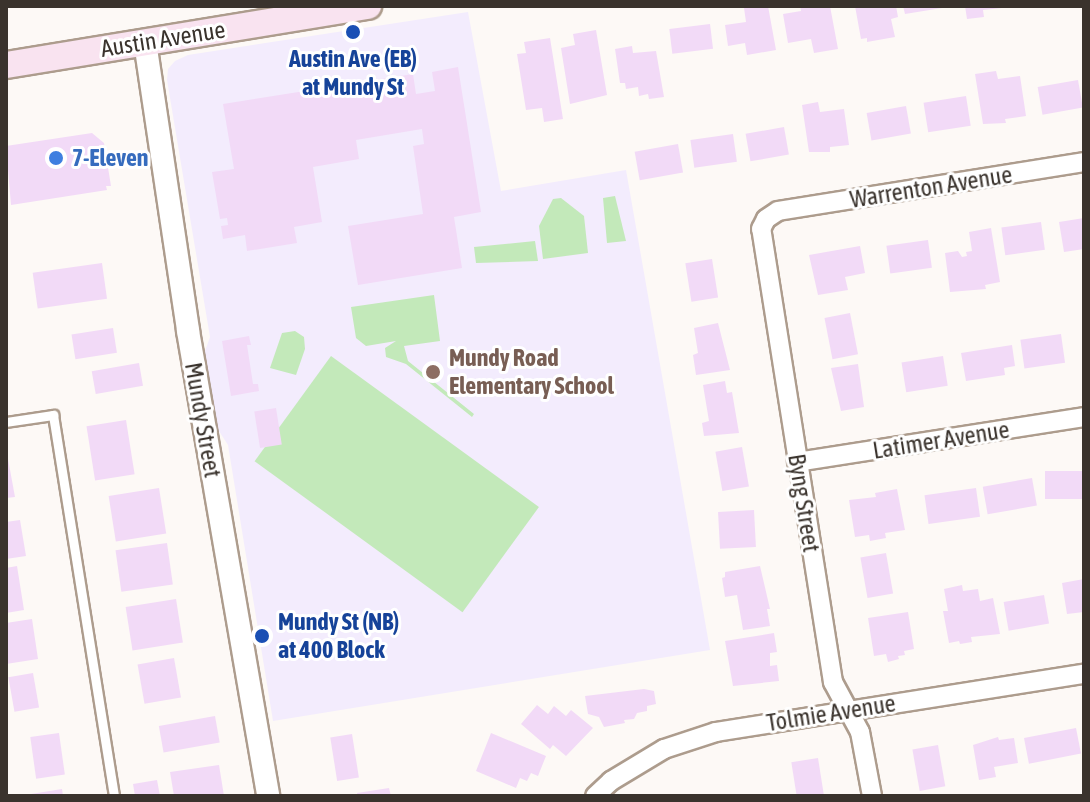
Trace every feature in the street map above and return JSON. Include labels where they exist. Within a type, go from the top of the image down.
[{"type":"main road","name":"Austin Avenue","points":[[6,65],[368,6]]},
{"type":"street","name":"Mundy Street","points":[[145,42],[188,331],[268,796]]},
{"type":"street","name":"Warrenton Avenue","points":[[778,211],[1084,162]]},
{"type":"street","name":"Byng Street","points":[[778,211],[762,224],[760,241],[833,682],[860,732],[872,796]]},
{"type":"street","name":"Latimer Avenue","points":[[797,462],[1084,417]]},
{"type":"street","name":"Tolmie Avenue","points":[[595,796],[638,763],[684,740],[848,710],[1084,674]]},
{"type":"lane","points":[[6,422],[53,415],[114,796]]},
{"type":"shaded area","name":"Mundy Road Elementary School","points":[[468,12],[501,191],[626,170],[710,650],[273,721],[228,445],[217,428],[209,391],[204,354],[210,337],[167,80],[168,69],[175,61],[188,55]]},
{"type":"green space","points":[[615,196],[626,241],[607,243],[603,198]]},
{"type":"green space","points":[[561,198],[584,216],[588,253],[543,259],[539,226],[553,199]]},
{"type":"green space","points":[[535,241],[538,261],[476,263],[474,247]]},
{"type":"green space","points":[[434,295],[440,341],[404,346],[408,361],[474,414],[472,417],[406,364],[386,357],[385,348],[396,341],[366,346],[356,338],[351,307]]},
{"type":"green space","points":[[295,331],[304,337],[305,349],[296,375],[270,368],[282,333]]},
{"type":"green space","points":[[331,356],[539,507],[463,612],[255,461]]},
{"type":"building","points":[[768,6],[776,50],[747,55],[745,43],[728,46],[725,25],[746,22],[744,8]]},
{"type":"building","points":[[800,6],[830,6],[838,49],[814,53],[811,39],[788,43],[783,14],[801,11]]},
{"type":"building","points":[[855,6],[896,6],[898,17],[891,19],[895,37],[867,42],[867,38],[861,39]]},
{"type":"building","points":[[903,6],[942,6],[942,8],[905,14]]},
{"type":"building","points":[[965,6],[1002,8],[983,10],[984,17],[967,19]]},
{"type":"building","points":[[710,24],[713,49],[672,54],[669,29]]},
{"type":"building","points":[[596,30],[607,95],[570,104],[561,48],[575,45],[573,34]]},
{"type":"building","points":[[550,38],[563,119],[544,122],[542,108],[526,110],[517,54],[526,53],[524,42]]},
{"type":"building","points":[[632,46],[633,53],[656,51],[664,97],[649,99],[648,94],[639,96],[638,87],[626,89],[625,83],[620,83],[615,49]]},
{"type":"building","points":[[458,67],[481,212],[454,217],[462,268],[358,285],[348,226],[423,214],[413,146],[424,144],[422,129],[356,140],[359,159],[313,167],[322,222],[294,227],[297,243],[247,251],[245,235],[223,239],[221,226],[228,225],[227,218],[220,219],[212,172],[234,169],[223,104],[413,74],[416,94],[435,91],[432,72]]},
{"type":"building","points":[[996,71],[998,79],[1020,76],[1026,116],[1005,119],[1006,123],[983,124],[975,74]]},
{"type":"building","points":[[1078,80],[1083,108],[1042,115],[1038,87]]},
{"type":"building","points":[[966,96],[971,126],[928,132],[924,103]]},
{"type":"building","points":[[818,102],[820,112],[844,109],[849,145],[830,147],[830,152],[809,152],[802,105]]},
{"type":"building","points":[[906,106],[911,134],[871,141],[867,113]]},
{"type":"building","points":[[784,127],[789,155],[750,161],[746,134]]},
{"type":"building","name":"7-Eleven","points":[[92,133],[104,143],[111,186],[106,186],[107,190],[11,205],[6,146]]},
{"type":"building","points":[[733,134],[737,162],[694,168],[690,140]]},
{"type":"building","points":[[678,144],[683,173],[640,180],[635,152]]},
{"type":"building","points":[[1084,218],[1084,249],[1064,252],[1059,222]]},
{"type":"building","points":[[1041,222],[1045,250],[1005,255],[1001,228]]},
{"type":"building","points":[[991,228],[1000,282],[985,285],[986,289],[950,292],[945,253],[958,251],[962,257],[967,256],[966,252],[972,251],[969,232]]},
{"type":"building","points":[[928,240],[932,268],[890,274],[886,246]]},
{"type":"building","points":[[860,246],[865,273],[845,277],[848,290],[818,295],[809,255]]},
{"type":"building","points":[[712,259],[718,298],[691,302],[685,263]]},
{"type":"building","points":[[102,263],[107,299],[38,308],[33,273]]},
{"type":"building","points":[[850,313],[858,354],[832,359],[824,318]]},
{"type":"building","points":[[718,323],[730,370],[696,375],[693,355],[698,353],[694,328]]},
{"type":"building","points":[[113,328],[117,353],[75,359],[72,335]]},
{"type":"building","points":[[1061,334],[1065,363],[1024,368],[1020,340]]},
{"type":"building","points":[[249,336],[251,345],[247,345],[253,384],[258,384],[259,391],[231,396],[222,341]]},
{"type":"building","points":[[1012,345],[1015,366],[1004,368],[1005,375],[966,381],[961,353]]},
{"type":"building","points":[[943,356],[948,386],[906,392],[902,363]]},
{"type":"building","points":[[139,363],[143,386],[96,394],[92,371]]},
{"type":"building","points":[[858,364],[864,407],[841,411],[831,368]]},
{"type":"building","points":[[725,381],[727,393],[732,392],[739,433],[704,436],[702,423],[709,421],[703,385]]},
{"type":"building","points":[[276,408],[282,445],[260,448],[254,411]]},
{"type":"building","points":[[126,420],[135,474],[95,481],[86,426]]},
{"type":"building","points":[[742,447],[749,486],[722,491],[715,452]]},
{"type":"building","points":[[6,448],[15,497],[6,498]]},
{"type":"building","points":[[1045,471],[1084,471],[1084,499],[1045,499]]},
{"type":"building","points":[[1032,478],[1037,506],[988,514],[983,487]]},
{"type":"building","points":[[159,488],[166,533],[116,541],[109,496]]},
{"type":"building","points":[[976,488],[980,517],[929,524],[925,495]]},
{"type":"building","points":[[897,489],[905,530],[885,533],[886,538],[870,541],[869,535],[855,537],[849,500],[876,497],[875,493]]},
{"type":"building","points":[[754,510],[756,547],[720,549],[718,512]]},
{"type":"building","points":[[20,520],[26,556],[6,559],[6,522]]},
{"type":"building","points":[[167,543],[173,585],[121,592],[116,550]]},
{"type":"building","points":[[886,553],[893,593],[868,598],[860,558]]},
{"type":"building","points":[[17,566],[24,610],[6,613],[6,568]]},
{"type":"building","points":[[760,566],[770,609],[767,609],[770,626],[743,630],[737,595],[725,597],[722,578],[725,572]]},
{"type":"building","points":[[1084,579],[1084,612],[1067,614],[1062,583]]},
{"type":"building","points":[[962,585],[963,591],[978,589],[980,601],[993,598],[1000,634],[971,637],[972,642],[949,643],[943,611],[948,611],[944,589]]},
{"type":"building","points":[[1044,595],[1049,624],[1009,631],[1004,602]]},
{"type":"building","points":[[176,599],[183,642],[133,650],[126,607]]},
{"type":"building","points":[[908,612],[914,649],[904,651],[905,655],[888,662],[886,654],[874,656],[868,618]]},
{"type":"building","points":[[32,619],[38,659],[6,664],[6,623]]},
{"type":"building","points":[[774,633],[777,652],[770,653],[770,666],[777,665],[779,681],[733,686],[725,641]]},
{"type":"building","points":[[174,658],[181,697],[145,704],[138,664]]},
{"type":"building","points":[[33,673],[39,707],[14,712],[8,677]]},
{"type":"building","points":[[644,689],[654,691],[656,704],[647,706],[647,711],[637,713],[634,719],[604,727],[599,717],[588,714],[585,696]]},
{"type":"building","points":[[537,705],[548,714],[554,706],[566,716],[571,710],[593,728],[566,756],[553,745],[550,749],[521,724]]},
{"type":"building","points":[[215,716],[220,743],[164,752],[159,726]]},
{"type":"building","points":[[1076,728],[1081,754],[1029,764],[1024,738]]},
{"type":"building","points":[[59,733],[65,775],[36,779],[30,737]]},
{"type":"building","points":[[491,733],[546,756],[538,776],[531,773],[527,781],[520,778],[516,788],[476,771]]},
{"type":"building","points":[[352,734],[359,777],[337,781],[330,737]]},
{"type":"building","points":[[998,737],[999,740],[1014,738],[1018,763],[994,767],[996,777],[979,780],[973,745]]},
{"type":"building","points":[[938,745],[945,786],[920,791],[912,750]]},
{"type":"building","points":[[818,758],[824,796],[797,796],[791,762]]},
{"type":"building","points":[[219,765],[224,796],[174,796],[170,772]]},
{"type":"building","points":[[157,780],[160,796],[135,796],[133,784]]},
{"type":"building","points":[[389,788],[391,796],[358,796],[357,793]]},
{"type":"building","points":[[62,789],[63,796],[31,796],[31,794]]},
{"type":"place","name":"Austin Ave (EB) at Mundy St","points":[[353,32]]},
{"type":"place","name":"7-Eleven","points":[[56,158]]},
{"type":"place","name":"Mundy Road Elementary School","points":[[433,372]]},
{"type":"place","name":"Mundy St (NB) at 400 Block","points":[[262,636]]}]
